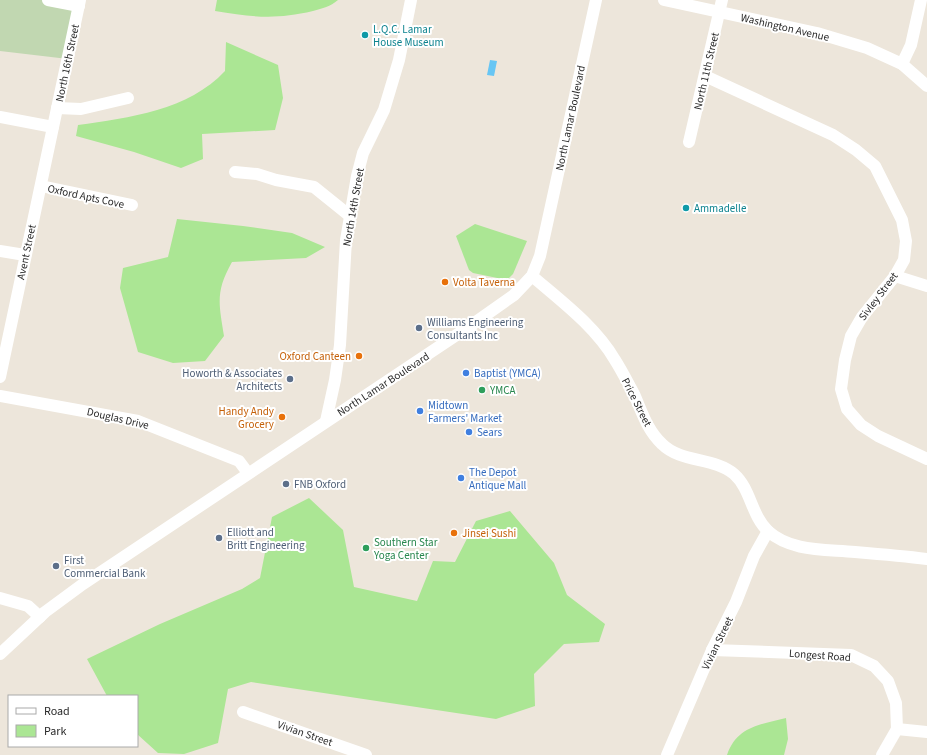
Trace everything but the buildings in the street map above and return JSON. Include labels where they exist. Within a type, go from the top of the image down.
[{"type":"street","points":[[48,0],[80,3]]},
{"type":"street","name":"North 14th Street","points":[[326,421],[335,380],[340,345],[346,240],[350,216],[363,153],[384,110],[399,60],[412,0]]},
{"type":"street","name":"North Lamar Boulevard","points":[[0,654],[40,617],[83,584],[514,295],[532,276],[540,256],[596,0]]},
{"type":"street","name":"Washington Avenue","points":[[664,0],[820,34],[867,48],[902,64],[927,86]]},
{"type":"street","name":"North 11th Street","points":[[689,142],[722,0]]},
{"type":"street","points":[[902,64],[911,45],[921,0]]},
{"type":"street","name":"North 16th Street","points":[[53,127],[80,3]]},
{"type":"street","name":"Sivley Street","points":[[705,76],[833,135],[856,150],[875,166],[902,220],[906,241],[904,260],[895,276],[862,317],[851,336],[845,360],[841,389],[847,409],[861,425],[878,436],[927,459]]},
{"type":"street","points":[[57,108],[81,109],[128,98]]},
{"type":"street","points":[[0,118],[53,127]]},
{"type":"street","name":"Avent Street","points":[[0,377],[53,127]]},
{"type":"street","points":[[235,172],[257,174],[276,180],[314,187],[350,216]]},
{"type":"street","name":"Oxford Apts Cove","points":[[41,186],[132,205]]},
{"type":"street","points":[[0,251],[25,255]]},
{"type":"street","name":"Price Street","points":[[532,276],[589,327],[614,358],[634,395],[646,424],[662,445],[685,457],[719,466],[734,474],[742,485],[756,516],[768,531],[784,542],[809,548],[927,559]]},
{"type":"street","points":[[895,276],[927,286]]},
{"type":"street","name":"Douglas Drive","points":[[0,396],[138,421],[239,461],[248,473]]},
{"type":"street","name":"Vivian Street","points":[[667,755],[712,650],[736,602],[754,556],[768,531]]},
{"type":"street","points":[[0,598],[28,606],[40,617]]},
{"type":"street","name":"Longest Road","points":[[712,650],[851,655],[874,666],[888,681],[896,703],[896,729]]},
{"type":"street","name":"Vivian Street","points":[[243,712],[366,755]]},
{"type":"street","points":[[882,755],[896,729],[927,732]]},
{"type":"green space","points":[[0,0],[80,0],[68,59],[0,51]]},
{"type":"green space","points":[[217,0],[338,0],[329,6],[313,11],[287,16],[264,17],[215,11]]},
{"type":"green space","points":[[226,42],[278,65],[283,98],[275,130],[202,134],[203,159],[181,168],[134,152],[76,136],[78,125],[117,119],[157,110],[194,95],[225,71]]},
{"type":"green space","points":[[177,219],[292,233],[325,247],[306,258],[232,262],[223,282],[220,298],[224,336],[205,361],[173,363],[138,352],[120,288],[123,268],[168,257]]},
{"type":"green space","points":[[475,224],[527,241],[513,274],[507,280],[473,273],[469,270],[456,236]]},
{"type":"green space","points":[[309,498],[343,530],[354,587],[417,601],[433,561],[455,562],[476,521],[510,511],[554,563],[567,595],[605,624],[599,642],[564,644],[534,674],[535,706],[496,719],[251,682],[228,689],[218,743],[184,754],[158,753],[138,735],[138,695],[106,695],[87,659],[160,624],[242,589],[260,578],[272,517]]},
{"type":"green space","points":[[786,718],[788,739],[784,755],[727,755],[731,745],[743,732],[759,725]]},
{"type":"water","points":[[490,60],[497,61],[494,76],[487,75]]},
{"type":"place","name":"L.Q.C. Lamar House Museum","points":[[365,35]]},
{"type":"place","name":"Ammadelle","points":[[686,208]]},
{"type":"place","name":"Volta Taverna","points":[[445,282]]},
{"type":"place","name":"Williams Engineering Consultants Inc","points":[[419,328]]},
{"type":"place","name":"Oxford Canteen","points":[[359,356]]},
{"type":"place","name":"Baptist (YMCA)","points":[[466,373]]},
{"type":"place","name":"Howorth & Associates Architects","points":[[290,379]]},
{"type":"place","name":"YMCA","points":[[482,390]]},
{"type":"place","name":"Midtown Farmers' Market","points":[[420,411]]},
{"type":"place","name":"Handy Andy Grocery","points":[[282,417]]},
{"type":"place","name":"Sears","points":[[469,432]]},
{"type":"place","name":"The Depot Antique Mall","points":[[461,478]]},
{"type":"place","name":"FNB Oxford","points":[[286,484]]},
{"type":"place","name":"Jinsei Sushi","points":[[454,533]]},
{"type":"place","name":"Elliott and Britt Engineering","points":[[219,538]]},
{"type":"place","name":"Southern Star Yoga Center","points":[[366,548]]},
{"type":"place","name":"First Commercial Bank","points":[[56,566]]}]
